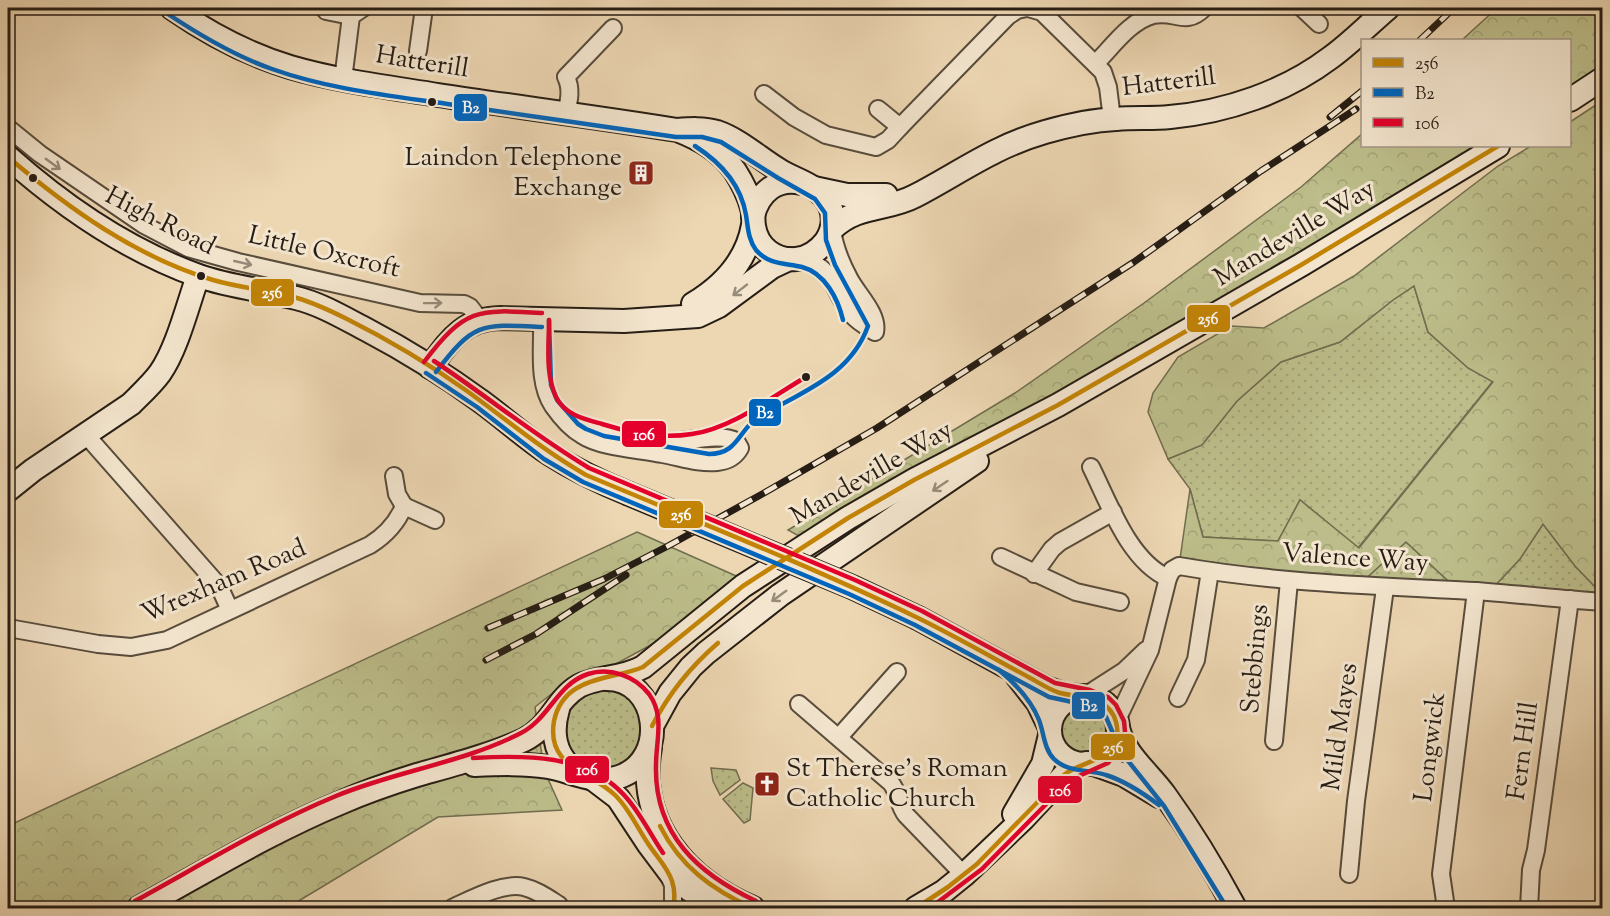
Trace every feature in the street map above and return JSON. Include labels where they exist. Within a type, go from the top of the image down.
[{"type":"street","name":"Hatterill","points":[[172,8],[214,35],[263,58],[343,80],[677,130],[703,129],[724,135],[782,172],[810,186],[830,205],[833,216],[832,229]]},
{"type":"street","points":[[418,51],[424,8]]},
{"type":"street","points":[[764,94],[794,117],[826,135],[876,147],[888,140],[1008,16],[1017,10],[1028,8],[1042,12],[1103,72],[1113,119]]},
{"type":"street","points":[[1096,63],[1135,24],[1152,16],[1169,14],[1187,18],[1196,16],[1204,8]]},
{"type":"street","points":[[1302,8],[1319,24]]},
{"type":"street","name":"Hatterill","points":[[677,130],[704,142],[724,158],[742,184],[763,246],[778,257],[794,259],[819,248],[832,229],[844,219],[858,212],[906,200],[989,153],[1023,139],[1047,131],[1113,119],[1170,117],[1205,112],[1261,96],[1294,82],[1330,58],[1388,8]]},
{"type":"street","points":[[326,10],[357,12],[343,80]]},
{"type":"street","points":[[566,114],[570,97],[566,77],[613,28]]},
{"type":"street","points":[[1571,99],[1602,79]]},
{"type":"street","points":[[878,109],[900,127]]},
{"type":"street","name":"Little Oxcroft","points":[[8,128],[59,168],[135,219],[164,237],[188,248],[238,262],[413,302],[464,304],[470,307],[480,320]]},
{"type":"street","name":"Mandeville Way","points":[[139,909],[316,814],[393,782],[441,769],[528,738],[544,727],[570,692],[580,686],[626,675],[644,667],[751,580],[866,507],[1058,405],[1301,265],[1496,147]]},
{"type":"street","name":"High Road","points":[[8,157],[56,196],[106,230],[149,253],[198,276],[312,303],[369,331],[430,367],[481,401],[549,453],[598,482],[822,574],[918,618],[1057,692],[1082,696]]},
{"type":"street","name":"Hatterill","points":[[753,221],[759,199],[773,186],[789,181],[863,197],[903,192],[939,181]]},
{"type":"street","points":[[664,318],[697,302],[724,281],[749,243],[753,221]]},
{"type":"street","points":[[430,367],[455,336],[471,323],[480,320],[500,318],[624,321],[704,314],[719,306],[762,273],[794,259],[815,263],[824,270],[853,317],[875,332],[876,321],[846,272],[836,249],[832,229]]},
{"type":"street","points":[[8,490],[131,404],[161,372],[198,276]]},
{"type":"street","points":[[542,320],[544,387],[551,404],[562,417],[582,436],[688,460],[719,462],[733,457],[740,448],[736,441],[725,436],[662,442],[633,440],[589,428],[562,417]]},
{"type":"street","name":"Mandeville Way","points":[[441,769],[516,764],[548,767],[605,780],[620,777],[634,769],[642,760],[665,700],[698,660],[793,586],[1058,405]]},
{"type":"street","points":[[86,435],[219,586],[230,610]]},
{"type":"street","points":[[916,908],[943,892],[964,875],[1024,818],[1065,774],[1075,767],[1102,758],[1109,752],[1117,738],[1117,725],[1155,634],[1168,578],[1143,561],[1113,512],[1091,467]]},
{"type":"street","points":[[394,476],[397,494],[404,506],[435,520]]},
{"type":"street","name":"Wrexham Road","points":[[8,632],[14,629],[98,644],[131,647],[167,640],[370,545],[385,535],[400,516],[404,506]]},
{"type":"street","points":[[1034,574],[1060,542],[1113,512]]},
{"type":"street","points":[[1001,557],[1076,592],[1120,602]]},
{"type":"street","name":"Valence Way","points":[[1168,578],[1172,570],[1179,566],[1288,581],[1385,588],[1476,591],[1602,602]]},
{"type":"street","points":[[1178,698],[1196,660],[1210,572]]},
{"type":"street","name":"Stebbings","points":[[1274,741],[1288,581]]},
{"type":"street","name":"Mild Mayes","points":[[1349,874],[1385,588]]},
{"type":"street","name":"Longwick","points":[[1446,909],[1441,874],[1476,591]]},
{"type":"street","name":"Fern Hill","points":[[1529,909],[1532,870],[1570,599]]},
{"type":"street","points":[[982,858],[1030,787],[1045,758],[1052,717],[1058,708],[1067,700],[1082,696],[1130,666],[1149,646],[1155,634]]},
{"type":"street","name":"High Road","points":[[1005,665],[1033,696],[1050,731]]},
{"type":"street","points":[[839,737],[897,672]]},
{"type":"street","points":[[601,680],[619,681],[636,692],[647,706],[652,734],[648,762],[649,786],[656,816],[667,840],[681,860],[702,880],[753,909]]},
{"type":"street","points":[[1082,696],[1103,702],[1112,711],[1126,747],[1156,782],[1198,843],[1227,905]]},
{"type":"street","points":[[799,704],[891,783],[896,790],[901,809],[964,875]]},
{"type":"street","points":[[558,709],[553,730],[558,751],[564,761],[618,798],[662,863],[673,885],[673,909]]},
{"type":"street","points":[[1050,731],[1054,746],[1065,758],[1073,762],[1088,763],[1114,770],[1137,782],[1177,812]]},
{"type":"street","points":[[662,863],[690,891],[718,909]]},
{"type":"street","points":[[452,909],[503,886],[513,885],[532,889],[559,905]]},
{"type":"green space","points":[[1497,8],[1602,8],[1602,79],[1571,99],[1571,39],[1463,39]]},
{"type":"green space","points":[[1602,101],[1602,594],[1575,566],[1543,524],[1520,559],[1489,592],[1458,590],[1406,542],[1362,582],[1179,566],[1190,489],[1203,537],[1278,541],[1300,500],[1359,548],[1493,382],[1468,368],[1428,332],[1414,286],[1340,342],[1281,362],[1237,401],[1202,445],[1168,459],[1148,412],[1153,393],[1178,357],[1231,326],[1264,328],[1354,276],[1498,166],[1529,147],[1571,147],[1571,121]]},
{"type":"green space","points":[[1361,135],[1361,147],[1496,147],[804,539],[788,530],[1015,393],[1144,303],[1301,187]]},
{"type":"green space","points":[[1414,286],[1428,332],[1468,368],[1493,381],[1358,548],[1300,500],[1278,541],[1203,537],[1190,489],[1168,459],[1202,445],[1237,401],[1281,362],[1340,342]]},
{"type":"green space","points":[[1543,524],[1575,566],[1602,594],[1489,592],[1520,559]]},
{"type":"green space","points":[[637,532],[743,579],[658,641],[614,665],[573,677],[535,707],[544,770],[562,810],[438,817],[287,908],[8,908],[8,826]]},
{"type":"green space","points":[[1406,542],[1458,590],[1362,582]]},
{"type":"green space","points":[[604,689],[619,692],[632,701],[641,714],[644,729],[641,744],[632,757],[619,766],[604,769],[589,766],[576,757],[567,744],[564,729],[567,714],[576,701],[589,692]]},
{"type":"green space","points":[[1079,706],[1089,706],[1101,713],[1108,725],[1108,735],[1101,747],[1089,754],[1079,754],[1064,743],[1060,735],[1060,725],[1071,710]]},
{"type":"green space","points":[[711,768],[736,770],[740,780],[720,795],[713,781]]},
{"type":"green space","points":[[743,783],[753,788],[750,820],[744,823],[723,799]]},
{"type":"railway","points":[[1421,39],[1454,8]]},
{"type":"railway","points":[[1330,117],[1361,92]]},
{"type":"railway","points":[[488,628],[604,579],[764,493],[877,428],[1134,262],[1261,171],[1356,109]]},
{"type":"railway","points":[[486,660],[536,634],[626,575]]},
{"type":"transit line","name":"B2","points":[[168,14],[206,38],[245,58],[272,69],[317,82],[386,95],[676,137],[702,137],[721,142],[815,199],[825,213],[826,240],[835,265],[868,326],[854,352],[835,372],[812,388],[758,417],[726,450],[709,454],[604,436],[578,424],[557,400],[551,385],[549,320]]},
{"type":"transit line","name":"B2","points":[[695,146],[713,159],[734,184],[743,204],[750,237],[756,250],[772,261],[802,267],[817,275],[834,296],[843,320]]},
{"type":"transit line","name":"256","points":[[673,908],[674,891],[670,876],[625,807],[606,787],[563,759],[557,749],[553,737],[554,721],[559,706],[569,694],[593,681],[643,667],[743,586],[848,518],[914,480],[1058,405],[1301,265],[1496,147]]},
{"type":"transit line","name":"256","points":[[8,157],[104,229],[157,258],[213,280],[303,300],[378,335],[453,381],[540,446],[586,475],[834,579],[916,617],[1053,690],[1094,700],[1107,707],[1116,722],[1118,735],[1110,751],[1065,774],[977,864],[916,908]]},
{"type":"transit line","name":"106","points":[[424,362],[451,331],[474,316],[502,311],[542,313]]},
{"type":"transit line","name":"106","points":[[549,320],[550,378],[560,403],[576,415],[624,430],[669,436],[707,431],[737,419],[806,377]]},
{"type":"transit line","name":"B2","points":[[436,372],[460,343],[480,330],[505,326],[542,327]]},
{"type":"transit line","name":"106","points":[[434,361],[549,443],[589,468],[855,580],[922,611],[1055,683],[1090,690],[1108,697],[1116,705],[1124,721],[1125,732],[1121,747],[1108,763],[1070,780],[982,869],[930,908]]},
{"type":"transit line","name":"B2","points":[[426,373],[477,407],[544,459],[583,482],[849,594],[915,625],[1049,697],[1100,710],[1106,717],[1121,752],[1164,806],[1227,908]]},
{"type":"transit line","name":"256","points":[[652,726],[681,681],[718,643]]},
{"type":"transit line","name":"B2","points":[[999,670],[1032,706],[1039,720],[1048,751],[1054,759],[1066,767],[1099,773],[1120,781],[1159,805]]},
{"type":"transit line","name":"106","points":[[135,901],[259,832],[310,807],[359,787],[476,752],[521,733],[539,719],[568,685],[596,672],[622,675],[637,682],[649,694],[657,711],[659,728],[656,765],[657,790],[671,831],[698,864],[716,878],[756,901]]},
{"type":"transit line","name":"106","points":[[473,758],[513,757],[554,760],[592,771],[624,795],[663,853]]},
{"type":"transit line","name":"256","points":[[660,826],[687,865],[711,885],[753,908]]},
{"type":"place","name":"Laindon Telephone Exchange","points":[[641,173]]},
{"type":"place","name":"St Therese's Roman Catholic Church","points":[[767,784]]}]
